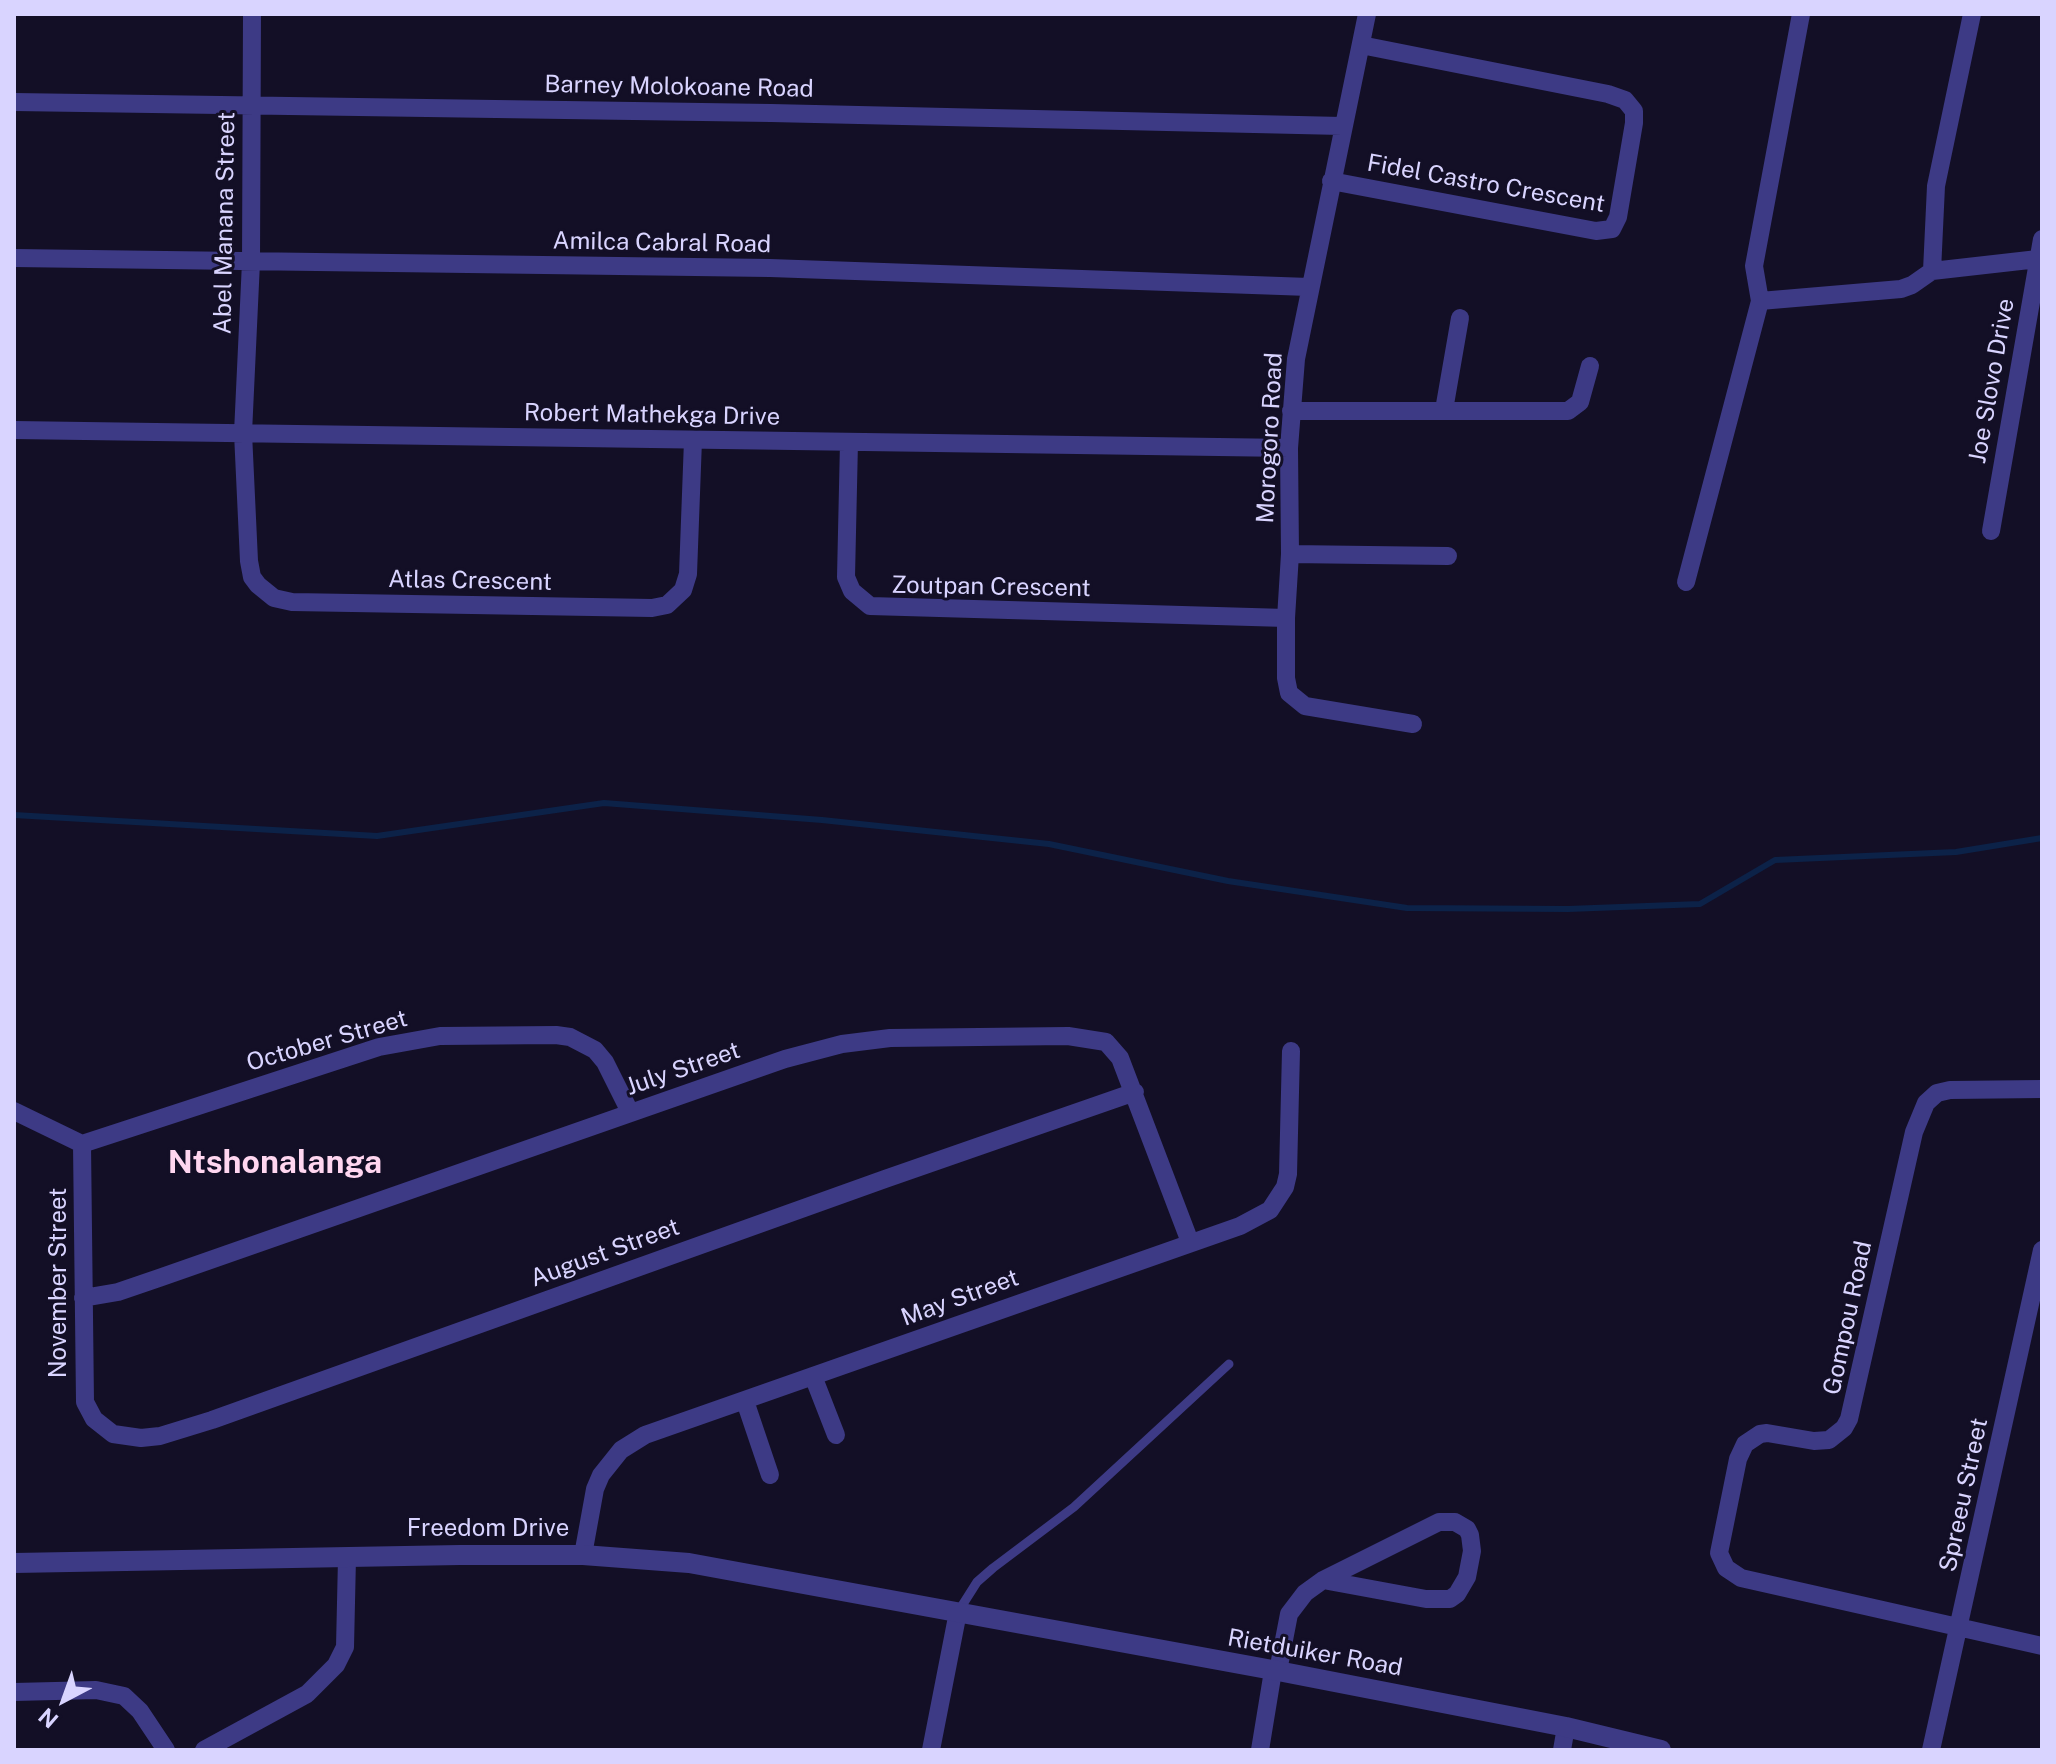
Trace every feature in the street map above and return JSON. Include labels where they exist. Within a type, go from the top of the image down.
[{"type":"street","name":"Abel Manana Street","points":[[243,433],[251,262],[252,14]]},
{"type":"street","name":"Morogoro Road","points":[[1367,14],[1296,359],[1289,448],[1286,678],[1289,693],[1314,709],[1413,724]]},
{"type":"street","points":[[1686,582],[1760,301],[1754,266],[1801,14]]},
{"type":"street","points":[[1932,271],[1936,186],[1972,14]]},
{"type":"street","name":"Fidel Castro Crescent","points":[[1331,181],[1596,231],[1612,229],[1618,217],[1634,123],[1634,111],[1625,100],[1608,94],[1361,45]]},
{"type":"street","name":"Barney Molokoane Road","points":[[14,102],[1342,126]]},
{"type":"street","name":"Joe Slovo Drive","points":[[1991,531],[2042,239]]},
{"type":"street","name":"Amilca Cabral Road","points":[[14,258],[770,268],[1309,287]]},
{"type":"street","points":[[1760,301],[1901,289],[1932,271],[2038,259]]},
{"type":"street","points":[[1444,410],[1460,318]]},
{"type":"street","points":[[1291,411],[1568,411],[1580,402],[1590,366]]},
{"type":"street","name":"Robert Mathekga Drive","points":[[14,430],[1289,448]]},
{"type":"street","name":"Atlas Crescent","points":[[243,433],[250,570],[258,585],[274,598],[292,602],[637,608],[667,605],[678,597],[686,582],[693,440]]},
{"type":"street","name":"Zoutpan Crescent","points":[[849,442],[846,577],[852,591],[870,606],[1286,618]]},
{"type":"street","points":[[1290,554],[1448,556]]},
{"type":"street","name":"October Street","points":[[82,1144],[336,1059],[379,1047],[440,1036],[556,1035],[584,1042],[605,1062],[630,1112]]},
{"type":"street","name":"July Street","points":[[83,1298],[118,1292],[795,1056],[842,1044],[890,1038],[1068,1036],[1098,1039],[1114,1049],[1135,1092],[1190,1242]]},
{"type":"street","name":"May Street","points":[[583,1555],[595,1489],[601,1475],[621,1450],[645,1435],[1257,1219],[1279,1199],[1288,1174],[1291,1051]]},
{"type":"street","name":"Gompou Road","points":[[1960,1627],[1741,1578],[1726,1568],[1720,1545],[1738,1459],[1745,1444],[1767,1433],[1814,1441],[1829,1440],[1844,1428],[1849,1419],[1914,1132],[1926,1103],[1937,1093],[1950,1090],[2042,1089]]},
{"type":"street","name":"August Street","points":[[94,1419],[113,1434],[125,1438],[160,1436],[182,1430],[1135,1092]]},
{"type":"street","points":[[14,1111],[82,1144]]},
{"type":"street","name":"November Street","points":[[82,1144],[84,1392],[94,1419]]},
{"type":"street","name":"Spreeu Street","points":[[1931,1750],[2042,1250]]},
{"type":"street","points":[[813,1376],[836,1435]]},
{"type":"street","points":[[745,1401],[770,1475]]},
{"type":"street","points":[[1260,1750],[1289,1614],[1305,1593],[1323,1580],[1439,1522],[1455,1522],[1467,1529],[1470,1535],[1472,1551],[1467,1577],[1457,1594],[1450,1599],[1426,1599],[1323,1580]]},
{"type":"street","name":"Freedom Drive","points":[[14,1563],[583,1555],[689,1563],[958,1612]]},
{"type":"street","points":[[204,1750],[307,1694],[336,1665],[345,1647],[347,1558]]},
{"type":"street","points":[[931,1750],[958,1612]]},
{"type":"street","name":"Rietduiker Road","points":[[958,1612],[1566,1727],[1661,1750]]},
{"type":"street","points":[[1960,1627],[2042,1646]]},
{"type":"street","points":[[14,1692],[96,1690],[124,1696],[140,1711],[166,1750]]},
{"type":"street","points":[[1562,1750],[1566,1727]]},
{"type":"lane","points":[[958,1612],[977,1582],[1074,1507],[1229,1364]]},
{"type":"waterway","points":[[14,815],[377,836],[604,803],[822,820],[1049,844],[1228,881],[1407,908],[1568,909],[1700,904],[1775,860],[1956,852],[2042,838]]},
{"type":"district","name":"Ntshonalanga","points":[[275,1163]]}]
